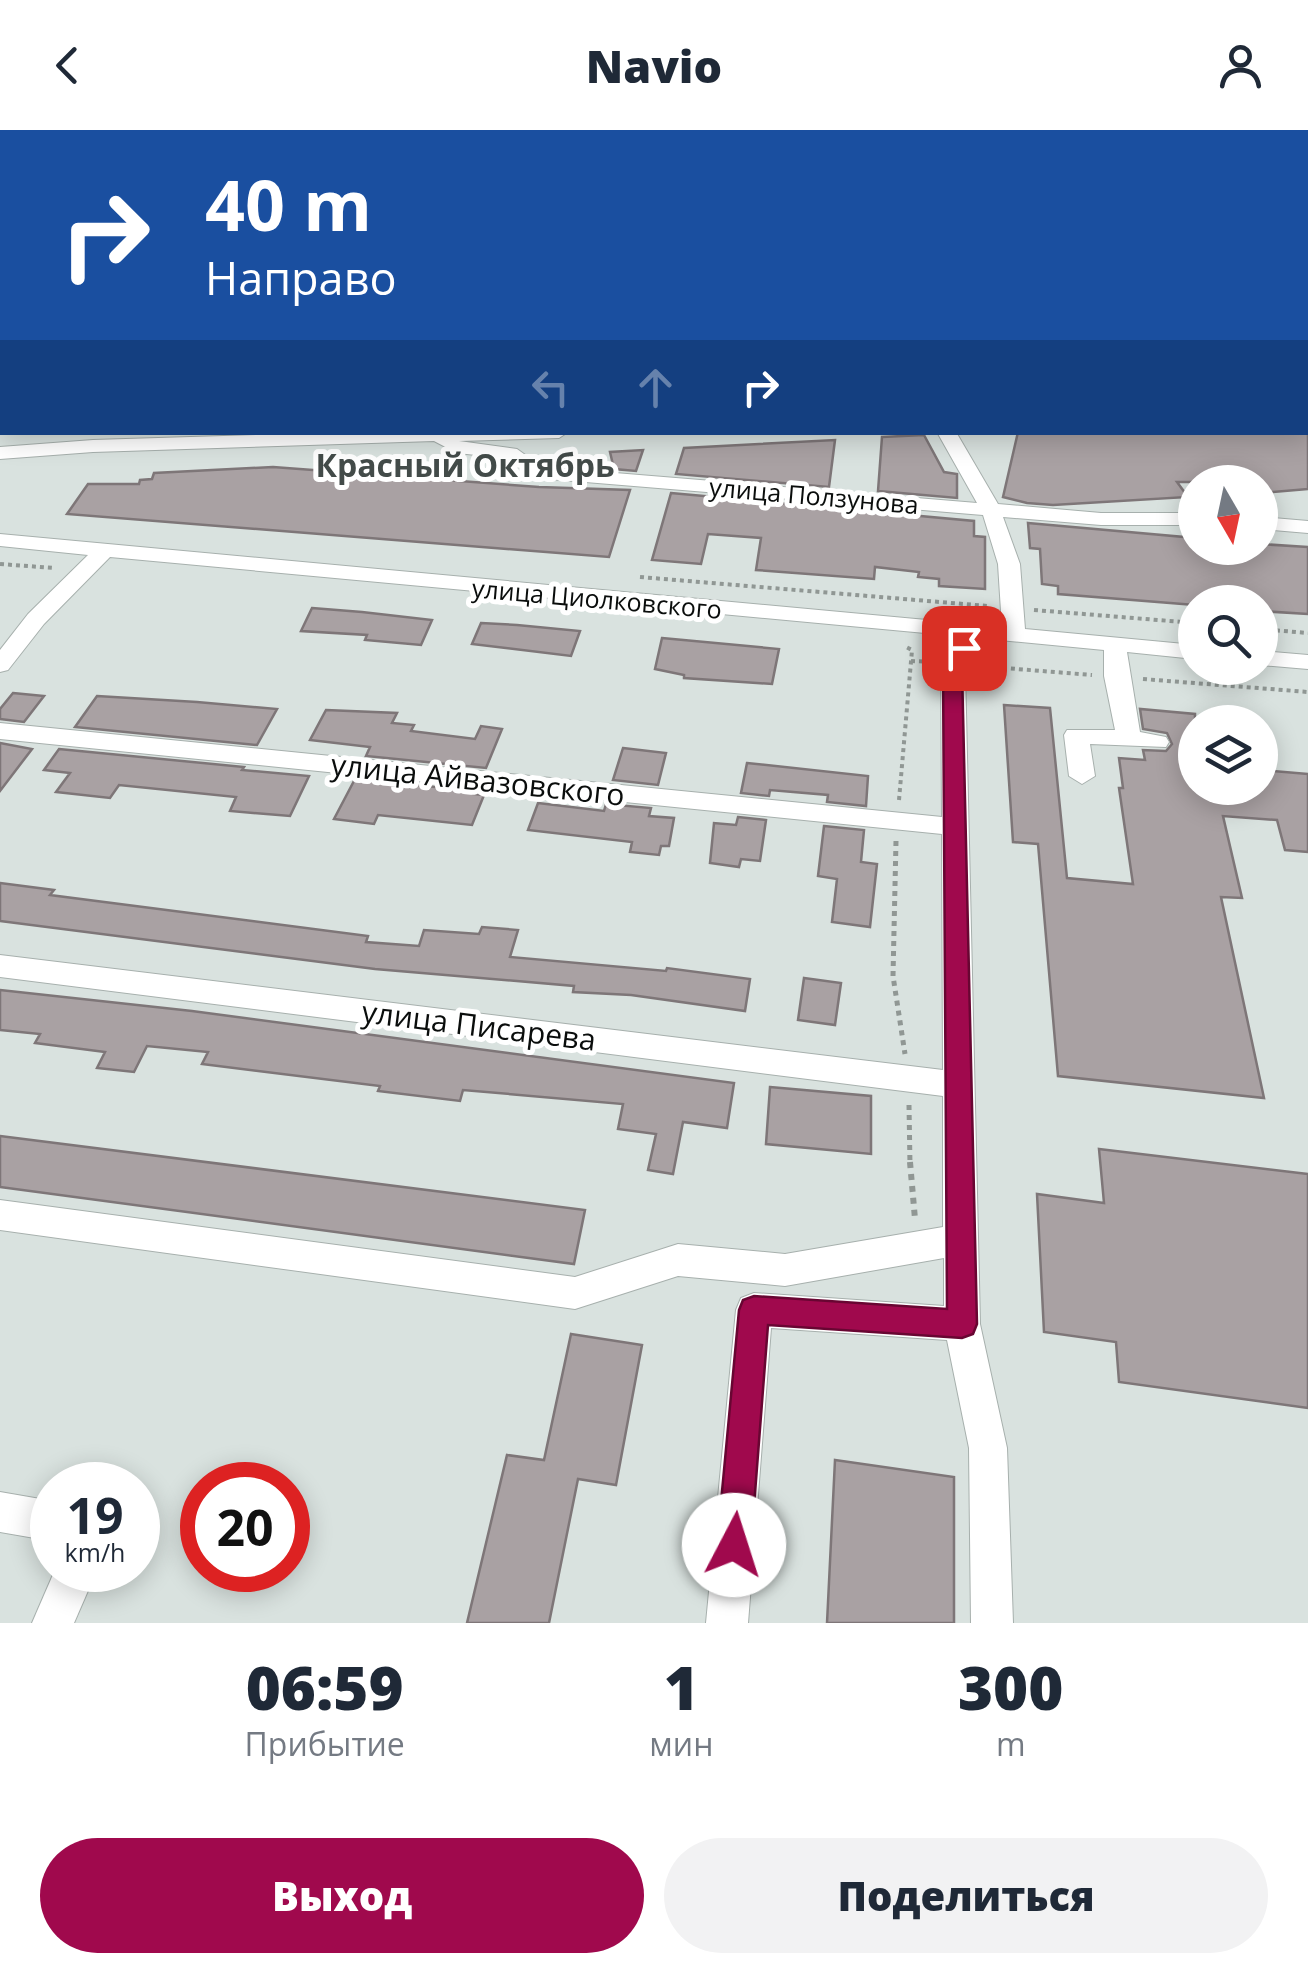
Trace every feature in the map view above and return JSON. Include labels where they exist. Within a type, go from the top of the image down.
[{"type":"street","points":[[0,453],[93,446],[500,435]]},
{"type":"street","points":[[948,435],[992,510],[1009,564],[1003,636],[964,648],[953,668],[962,1324],[988,1448],[992,1623]]},
{"type":"street","name":"улица Ползунова","points":[[441,438],[457,447],[510,452],[537,472],[992,510],[1178,519]]},
{"type":"street","points":[[1278,525],[1308,528]]},
{"type":"street","name":"улица Циолковского","points":[[0,540],[1178,651]]},
{"type":"street","points":[[0,664],[36,619],[103,552]]},
{"type":"street","points":[[1114,645],[1129,740]]},
{"type":"street","points":[[1278,660],[1308,662]]},
{"type":"street","name":"улица Айвазовского","points":[[0,731],[956,827]]},
{"type":"street","points":[[1082,776],[1076,735],[1157,742]]},
{"type":"street","name":"улица Писарева","points":[[0,966],[958,1085]]},
{"type":"street","points":[[0,1215],[574,1293],[678,1260],[785,1270],[962,1239]]},
{"type":"street","points":[[727,1623],[754,1310],[962,1324]]},
{"type":"street","points":[[0,1512],[30,1517]]},
{"type":"street","points":[[53,1623],[66,1592]]},
{"type":"path","points":[[0,564],[84,570]]},
{"type":"path","points":[[1278,630],[1308,632]]},
{"type":"path","points":[[895,642],[912,650],[897,821],[893,976],[909,1079],[911,1196],[920,1246]]},
{"type":"building","points":[[924,435],[944,472],[957,474],[957,498],[878,491],[882,437]]},
{"type":"building","points":[[1017,435],[1308,435],[1308,489],[1278,492],[1278,465],[1178,465],[1178,498],[1027,503],[1003,497]]},
{"type":"building","points":[[835,440],[829,487],[676,474],[684,448]]},
{"type":"building","points":[[643,450],[636,471],[614,469],[610,452]]},
{"type":"building","points":[[273,467],[630,490],[609,557],[67,514],[88,484],[139,484],[140,480],[152,479],[154,473]]},
{"type":"building","points":[[671,493],[974,521],[974,536],[985,537],[985,589],[939,586],[939,579],[918,577],[919,572],[875,567],[874,579],[756,570],[761,538],[708,534],[701,564],[652,560]]},
{"type":"building","points":[[1028,523],[1178,536],[1178,565],[1278,565],[1278,545],[1308,547],[1308,614],[1278,612],[1278,585],[1178,585],[1178,604],[1058,594],[1058,586],[1042,584],[1040,549],[1030,548]]},
{"type":"building","points":[[312,608],[432,620],[421,645],[365,640],[367,635],[301,631]]},
{"type":"building","points":[[481,623],[580,631],[571,656],[472,644]]},
{"type":"building","points":[[662,638],[779,649],[772,684],[684,678],[655,669]]},
{"type":"building","points":[[13,693],[44,696],[24,722],[0,719],[0,709]]},
{"type":"building","points":[[97,696],[277,709],[257,745],[75,727]]},
{"type":"building","points":[[1004,705],[1050,708],[1067,878],[1133,884],[1119,788],[1123,788],[1119,758],[1145,760],[1143,750],[1166,751],[1172,744],[1167,733],[1143,729],[1140,709],[1178,712],[1178,805],[1278,805],[1278,772],[1308,774],[1308,852],[1285,850],[1277,820],[1223,816],[1242,898],[1221,897],[1264,1098],[1058,1076],[1038,844],[1013,842]]},
{"type":"building","points":[[326,710],[397,713],[392,723],[414,725],[411,731],[475,739],[481,726],[502,729],[486,768],[366,756],[370,747],[310,740]]},
{"type":"building","points":[[0,743],[32,749],[0,791]]},
{"type":"building","points":[[623,748],[666,753],[658,785],[613,780]]},
{"type":"building","points":[[59,749],[309,776],[290,816],[230,811],[236,797],[119,785],[110,798],[56,792],[70,773],[44,770]]},
{"type":"building","points":[[747,763],[868,776],[866,806],[827,802],[828,795],[770,790],[769,796],[741,793]]},
{"type":"building","points":[[355,779],[484,795],[472,825],[378,815],[374,824],[334,819]]},
{"type":"building","points":[[538,803],[604,811],[606,804],[651,808],[649,816],[674,818],[669,846],[661,846],[659,855],[630,852],[632,842],[528,830]]},
{"type":"building","points":[[738,817],[766,820],[760,861],[741,859],[739,867],[710,863],[714,823],[736,825]]},
{"type":"building","points":[[824,826],[864,830],[861,862],[877,864],[870,927],[832,922],[837,879],[818,876]]},
{"type":"building","points":[[0,883],[54,890],[50,895],[368,936],[366,942],[419,946],[424,930],[479,934],[482,927],[518,930],[510,957],[666,971],[667,968],[750,979],[745,1011],[631,995],[573,992],[574,986],[375,969],[0,921]]},
{"type":"building","points":[[804,978],[841,983],[835,1025],[798,1020]]},
{"type":"building","points":[[0,990],[192,1011],[734,1083],[727,1128],[683,1122],[673,1174],[648,1170],[656,1134],[618,1129],[623,1104],[463,1090],[460,1101],[378,1091],[380,1086],[202,1064],[208,1052],[147,1046],[134,1072],[97,1068],[105,1052],[35,1043],[40,1034],[0,1030]]},
{"type":"building","points":[[770,1087],[871,1096],[871,1154],[766,1144]]},
{"type":"building","points":[[0,1136],[585,1210],[574,1264],[0,1187]]},
{"type":"building","points":[[1099,1149],[1308,1174],[1308,1408],[1119,1382],[1116,1342],[1044,1332],[1037,1194],[1104,1203]]},
{"type":"building","points":[[571,1334],[642,1345],[616,1485],[578,1479],[549,1623],[467,1623],[507,1455],[544,1460]]},
{"type":"building","points":[[835,1460],[954,1477],[954,1623],[827,1623]]},
{"type":"district","name":"Красный Октябрь","points":[[465,464]]},
{"type":"route","points":[[734,1545],[754,1310],[962,1324],[953,668],[964,648]]}]
